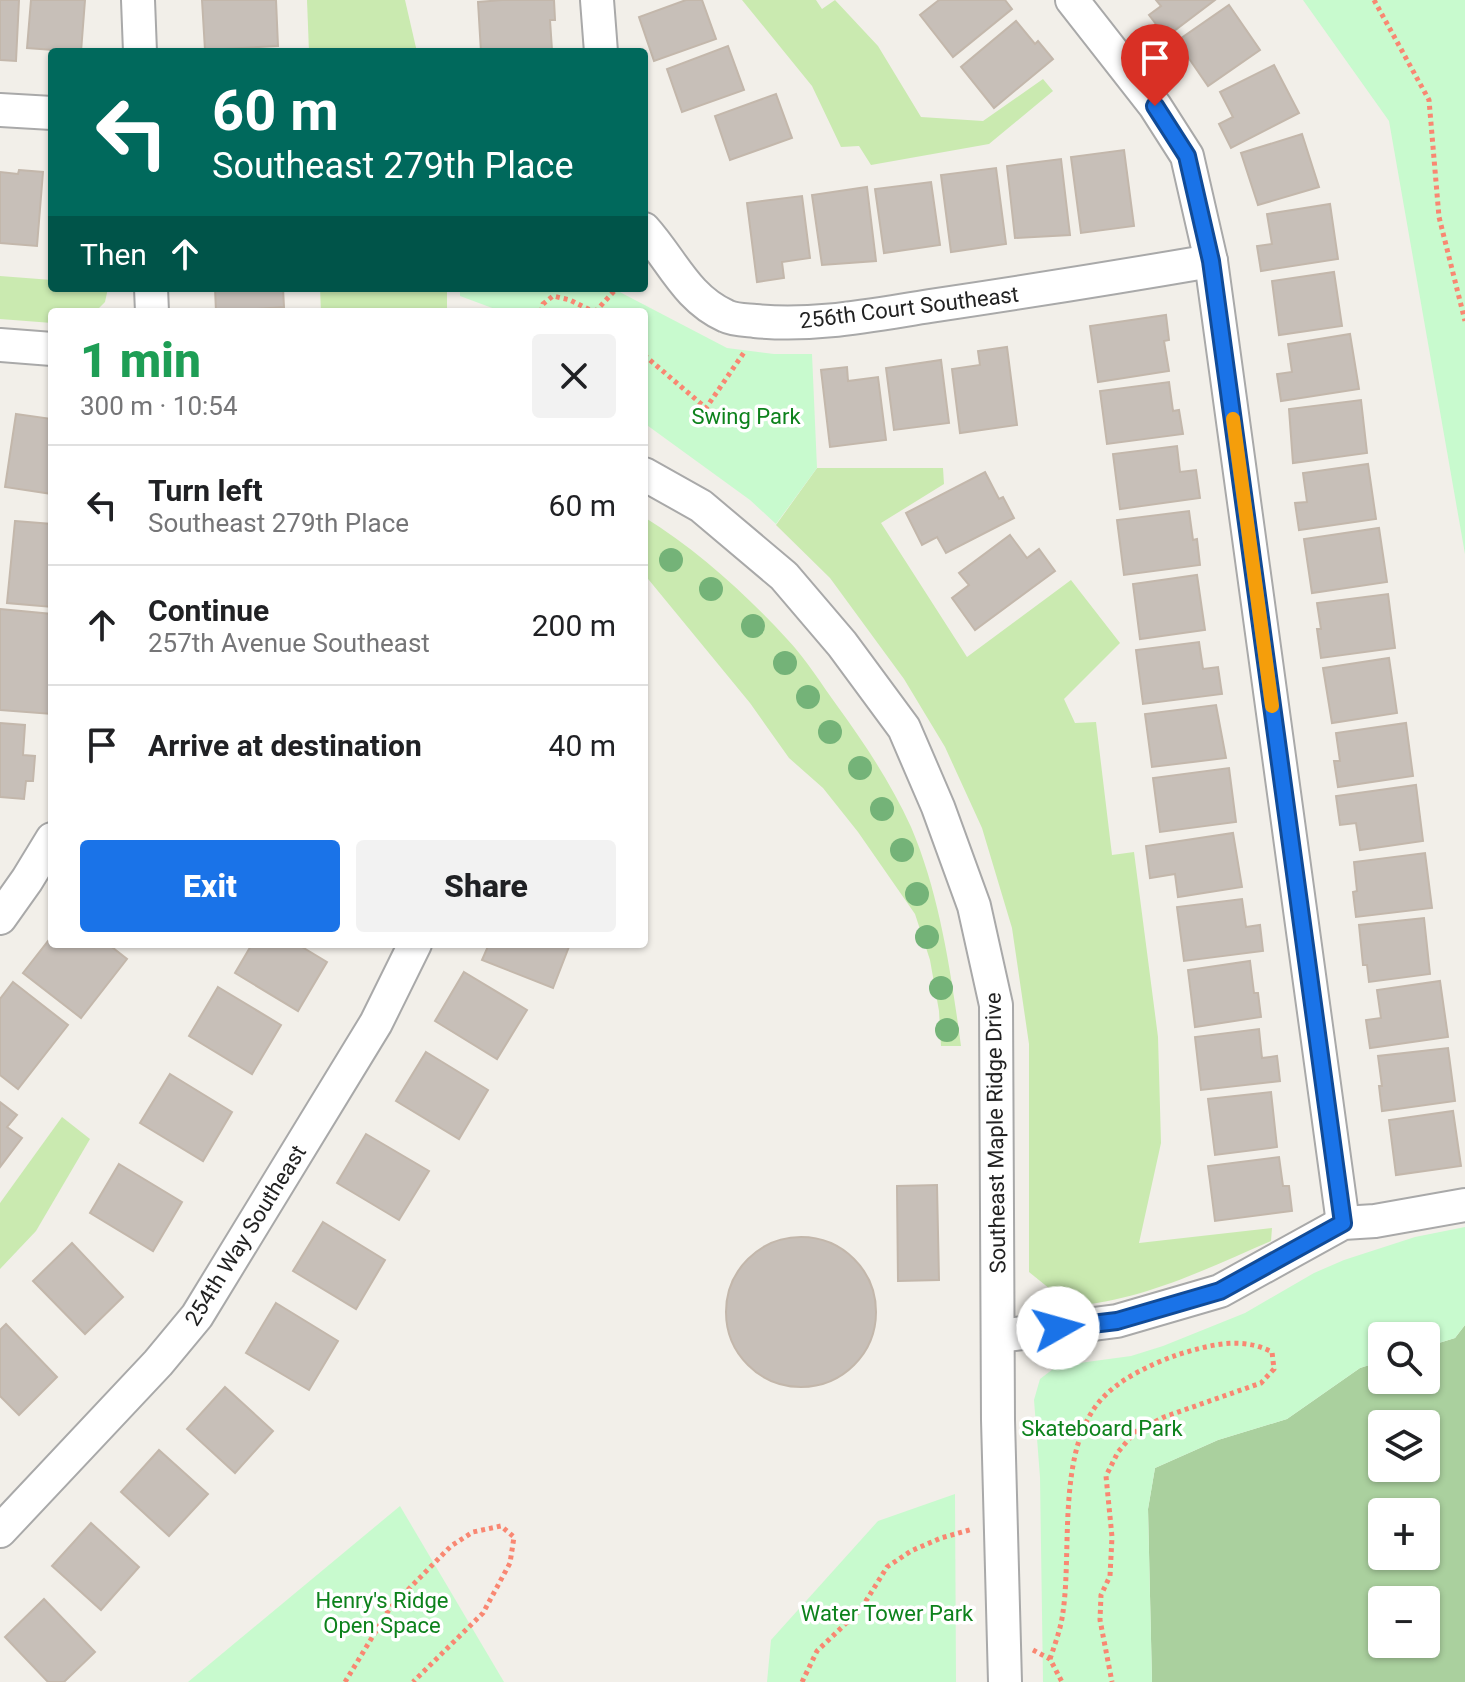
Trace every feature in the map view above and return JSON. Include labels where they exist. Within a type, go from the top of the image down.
[{"type":"street","points":[[138,0],[140,48]]},
{"type":"street","points":[[597,0],[601,48]]},
{"type":"street","points":[[1072,0],[1155,106],[1187,156],[1211,261],[1343,1223]]},
{"type":"street","points":[[0,110],[48,113]]},
{"type":"street","name":"256th Court Southeast","points":[[648,233],[687,289],[706,305],[729,318],[765,322],[802,323],[877,314],[1211,261]]},
{"type":"street","points":[[0,345],[48,349]]},
{"type":"street","name":"Southeast Maple Ridge Drive","points":[[648,476],[701,506],[784,576],[842,644],[904,728],[938,807],[974,906],[996,1005],[1005,1682]]},
{"type":"street","points":[[0,918],[48,846]]},
{"type":"street","name":"254th Way Southeast","points":[[0,1531],[158,1363],[197,1316],[376,1023],[413,948]]},
{"type":"street","points":[[999,1336],[1117,1321],[1220,1291],[1343,1223],[1375,1221],[1465,1205]]},
{"type":"path","points":[[1374,0],[1429,100],[1439,217],[1465,321]]},
{"type":"path","points":[[599,308],[613,292]]},
{"type":"path","points":[[542,308],[553,296],[587,308]]},
{"type":"path","points":[[648,358],[706,408],[765,322]]},
{"type":"path","points":[[1062,1682],[1050,1659],[1063,1612],[1072,1470],[1083,1429],[1099,1402],[1143,1370],[1210,1345],[1257,1344],[1272,1352],[1274,1369],[1261,1383],[1164,1417],[1135,1432],[1118,1452],[1106,1476],[1112,1537],[1110,1576],[1101,1595],[1100,1620],[1112,1682]]},
{"type":"path","points":[[345,1682],[390,1608],[451,1546],[473,1532],[501,1526],[514,1537],[510,1563],[483,1613],[413,1682]]},
{"type":"path","points":[[802,1682],[817,1651],[861,1609],[887,1567],[911,1551],[941,1538],[968,1530],[1001,1526]]},
{"type":"green space","points":[[307,0],[405,0],[416,48],[309,48]]},
{"type":"green space","points":[[742,0],[816,0],[822,9],[835,0],[878,46],[921,117],[983,121],[1043,79],[1053,91],[989,144],[871,165],[859,146],[841,147],[812,86]]},
{"type":"green space","points":[[1303,0],[1465,0],[1465,554],[1389,121]]},
{"type":"green space","points":[[0,276],[48,280],[48,292],[107,292],[105,302],[99,308],[48,308],[48,323],[0,319]]},
{"type":"green space","points":[[320,292],[447,292],[447,308],[321,308]]},
{"type":"green space","name":"Swing Park","points":[[460,292],[620,292],[727,348],[774,354],[812,354],[817,468],[776,524],[750,500],[648,426],[648,308],[492,308],[460,296]]},
{"type":"green space","points":[[817,468],[943,468],[944,484],[881,523],[967,657],[1071,580],[1120,643],[1064,699],[1075,723],[1096,722],[1112,855],[1134,852],[1158,1037],[1161,1143],[1139,1243],[1272,1228],[1271,1241],[1148,1291],[1097,1303],[1071,1306],[1029,1272],[1029,1044],[1012,928],[982,828],[945,747],[904,679],[830,578],[776,525]]},
{"type":"green space","points":[[648,520],[720,573],[787,639],[887,780],[911,827],[930,880],[948,963],[961,1046],[941,1046],[939,1011],[930,960],[915,914],[858,832],[823,788],[789,758],[750,703],[648,579]]},
{"type":"green space","points":[[62,1117],[90,1139],[36,1231],[0,1269],[0,1203]]},
{"type":"green space","name":"Skateboard Park","points":[[1465,1227],[1465,1325],[1455,1338],[1440,1343],[1440,1322],[1368,1322],[1368,1365],[1287,1419],[1218,1440],[1155,1468],[1148,1509],[1152,1682],[1043,1682],[1040,1477],[1034,1400],[1040,1379],[1057,1366],[1131,1356],[1163,1346],[1245,1313],[1314,1273],[1344,1260],[1415,1237]]},
{"type":"green space","points":[[1465,1325],[1465,1682],[1152,1682],[1148,1509],[1155,1468],[1218,1440],[1287,1419],[1368,1365],[1368,1394],[1440,1394],[1440,1343],[1455,1338]]},
{"type":"green space","name":"Water Tower Park","points":[[955,1494],[956,1682],[767,1682],[771,1640],[878,1521]]},
{"type":"green space","name":"Henry's Ridge Open Space","points":[[400,1506],[504,1682],[188,1682]]},
{"type":"building","points":[[0,0],[19,0],[16,61],[0,60]]},
{"type":"building","points":[[31,0],[85,0],[81,48],[27,48]]},
{"type":"building","points":[[202,0],[276,0],[278,46],[205,48]]},
{"type":"building","points":[[554,0],[555,20],[550,20],[552,48],[481,48],[478,2]]},
{"type":"building","points":[[686,0],[702,0],[716,39],[654,61],[639,17]]},
{"type":"building","points":[[939,0],[1005,0],[1012,9],[953,57],[920,15]]},
{"type":"building","points":[[1156,0],[1215,0],[1166,37],[1149,15],[1161,6]]},
{"type":"building","points":[[1229,5],[1260,50],[1208,86],[1177,41]]},
{"type":"building","points":[[1016,21],[1035,44],[1038,41],[1053,59],[994,108],[961,67]]},
{"type":"building","points":[[728,46],[744,90],[682,112],[667,69]]},
{"type":"building","points":[[1274,65],[1299,113],[1231,148],[1219,124],[1233,117],[1220,92]]},
{"type":"building","points":[[776,94],[792,138],[730,160],[715,116]]},
{"type":"building","points":[[1302,134],[1319,187],[1258,205],[1241,153]]},
{"type":"building","points":[[1124,150],[1134,226],[1081,233],[1071,157]]},
{"type":"building","points":[[1061,159],[1070,235],[1015,238],[1007,166]]},
{"type":"building","points":[[996,168],[1006,244],[951,252],[941,175]]},
{"type":"building","points":[[19,170],[43,172],[37,246],[0,243],[0,172],[18,174]]},
{"type":"building","points":[[931,182],[940,245],[884,253],[875,189]]},
{"type":"building","points":[[867,187],[876,261],[822,265],[812,195]]},
{"type":"building","points":[[802,196],[810,258],[782,262],[784,278],[757,282],[747,203]]},
{"type":"building","points":[[1330,204],[1338,259],[1261,271],[1257,246],[1272,244],[1267,214]]},
{"type":"building","points":[[1334,272],[1342,326],[1279,335],[1272,281]]},
{"type":"building","points":[[215,292],[283,292],[284,307],[216,308]]},
{"type":"building","points":[[1166,315],[1169,340],[1164,341],[1169,371],[1098,382],[1090,326]]},
{"type":"building","points":[[1350,334],[1359,389],[1281,401],[1277,374],[1292,372],[1288,344]]},
{"type":"building","points":[[1007,347],[1017,425],[960,433],[952,369],[980,365],[978,351]]},
{"type":"building","points":[[941,360],[949,423],[894,430],[886,368]]},
{"type":"building","points":[[847,367],[848,381],[878,377],[886,440],[830,447],[821,370]]},
{"type":"building","points":[[1169,382],[1173,411],[1179,410],[1183,434],[1107,444],[1100,391]]},
{"type":"building","points":[[1361,400],[1367,453],[1293,463],[1289,409]]},
{"type":"building","points":[[16,414],[48,418],[48,493],[5,487]]},
{"type":"building","points":[[1177,446],[1180,472],[1196,470],[1200,498],[1120,509],[1113,454]]},
{"type":"building","points":[[1368,464],[1376,519],[1299,530],[1295,503],[1307,502],[1303,473]]},
{"type":"building","points":[[985,472],[999,499],[1003,497],[1014,518],[946,553],[937,537],[922,545],[906,513]]},
{"type":"building","points":[[1189,511],[1200,565],[1124,575],[1117,520]]},
{"type":"building","points":[[15,521],[48,524],[48,607],[7,603]]},
{"type":"building","points":[[1379,528],[1387,582],[1312,593],[1304,539]]},
{"type":"building","points":[[1010,535],[1027,558],[1039,549],[1055,571],[975,630],[952,598],[969,585],[959,573]]},
{"type":"building","points":[[1197,575],[1205,630],[1140,639],[1133,584]]},
{"type":"building","points":[[1388,594],[1395,648],[1321,658],[1317,603]]},
{"type":"building","points":[[0,609],[48,614],[48,714],[0,710]]},
{"type":"building","points":[[1199,642],[1203,669],[1218,667],[1222,694],[1143,704],[1136,650]]},
{"type":"building","points":[[1389,658],[1397,713],[1332,723],[1323,668]]},
{"type":"building","points":[[1216,705],[1226,758],[1152,767],[1145,714]]},
{"type":"building","points":[[0,723],[25,725],[23,755],[35,756],[33,781],[26,781],[24,799],[0,797]]},
{"type":"building","points":[[1406,723],[1413,776],[1338,787],[1334,761],[1340,761],[1336,733]]},
{"type":"building","points":[[1229,768],[1236,822],[1160,832],[1153,778]]},
{"type":"building","points":[[1416,785],[1423,841],[1360,850],[1356,823],[1340,825],[1336,796]]},
{"type":"building","points":[[1233,833],[1242,887],[1178,897],[1175,874],[1150,878],[1146,846]]},
{"type":"building","points":[[1425,853],[1432,908],[1356,917],[1354,862]]},
{"type":"building","points":[[1242,899],[1246,927],[1260,925],[1263,951],[1184,961],[1177,907]]},
{"type":"building","points":[[1424,918],[1430,974],[1369,982],[1367,965],[1363,965],[1359,925]]},
{"type":"building","points":[[48,941],[48,948],[113,948],[127,959],[81,1018],[23,973]]},
{"type":"building","points":[[250,948],[304,948],[327,962],[298,1011],[235,973]]},
{"type":"building","points":[[487,948],[568,948],[553,988],[482,960]]},
{"type":"building","points":[[1250,961],[1261,1017],[1195,1027],[1188,970]]},
{"type":"building","points":[[464,972],[527,1010],[497,1059],[435,1021]]},
{"type":"building","points":[[1440,981],[1448,1037],[1370,1048],[1366,1020],[1381,1018],[1377,990]]},
{"type":"building","points":[[13,982],[68,1025],[18,1089],[0,1075],[0,999]]},
{"type":"building","points":[[218,987],[281,1025],[252,1074],[189,1036]]},
{"type":"building","points":[[1259,1029],[1262,1058],[1277,1056],[1280,1081],[1201,1090],[1195,1037]]},
{"type":"building","points":[[1448,1048],[1455,1101],[1382,1111],[1378,1056]]},
{"type":"building","points":[[426,1052],[488,1090],[459,1139],[396,1101]]},
{"type":"building","points":[[170,1074],[232,1112],[203,1161],[140,1123]]},
{"type":"building","points":[[1271,1092],[1277,1147],[1215,1155],[1208,1099]]},
{"type":"building","points":[[0,1102],[17,1115],[7,1127],[22,1138],[0,1167]]},
{"type":"building","points":[[1453,1111],[1461,1166],[1396,1175],[1389,1120]]},
{"type":"building","points":[[366,1134],[429,1171],[399,1220],[337,1183]]},
{"type":"building","points":[[1279,1157],[1283,1186],[1289,1186],[1292,1211],[1215,1221],[1208,1166]]},
{"type":"building","points":[[119,1164],[182,1202],[153,1251],[90,1213]]},
{"type":"building","points":[[937,1185],[939,1280],[898,1281],[897,1186]]},
{"type":"building","points":[[323,1222],[385,1260],[356,1309],[293,1271]]},
{"type":"building","points":[[801,1237],[830,1242],[854,1259],[871,1283],[876,1312],[871,1341],[854,1365],[830,1382],[801,1387],[772,1382],[748,1365],[731,1341],[726,1312],[731,1283],[748,1259],[772,1242]]},
{"type":"building","points":[[72,1243],[123,1297],[85,1334],[33,1281]]},
{"type":"building","points":[[276,1303],[338,1341],[309,1390],[246,1353]]},
{"type":"building","points":[[6,1324],[57,1377],[19,1415],[0,1396],[0,1330]]},
{"type":"building","points":[[225,1387],[273,1431],[235,1473],[187,1429]]},
{"type":"building","points":[[159,1450],[208,1494],[169,1536],[121,1492]]},
{"type":"building","points":[[91,1523],[139,1567],[101,1610],[52,1566]]},
{"type":"building","points":[[44,1599],[95,1652],[64,1682],[48,1682],[5,1637]]},
{"type":"slow traffic","points":[[1233,419],[1272,706]]},
{"type":"route","points":[[1058,1328],[1117,1321],[1220,1291],[1343,1223],[1211,261],[1187,156],[1155,106]]}]
